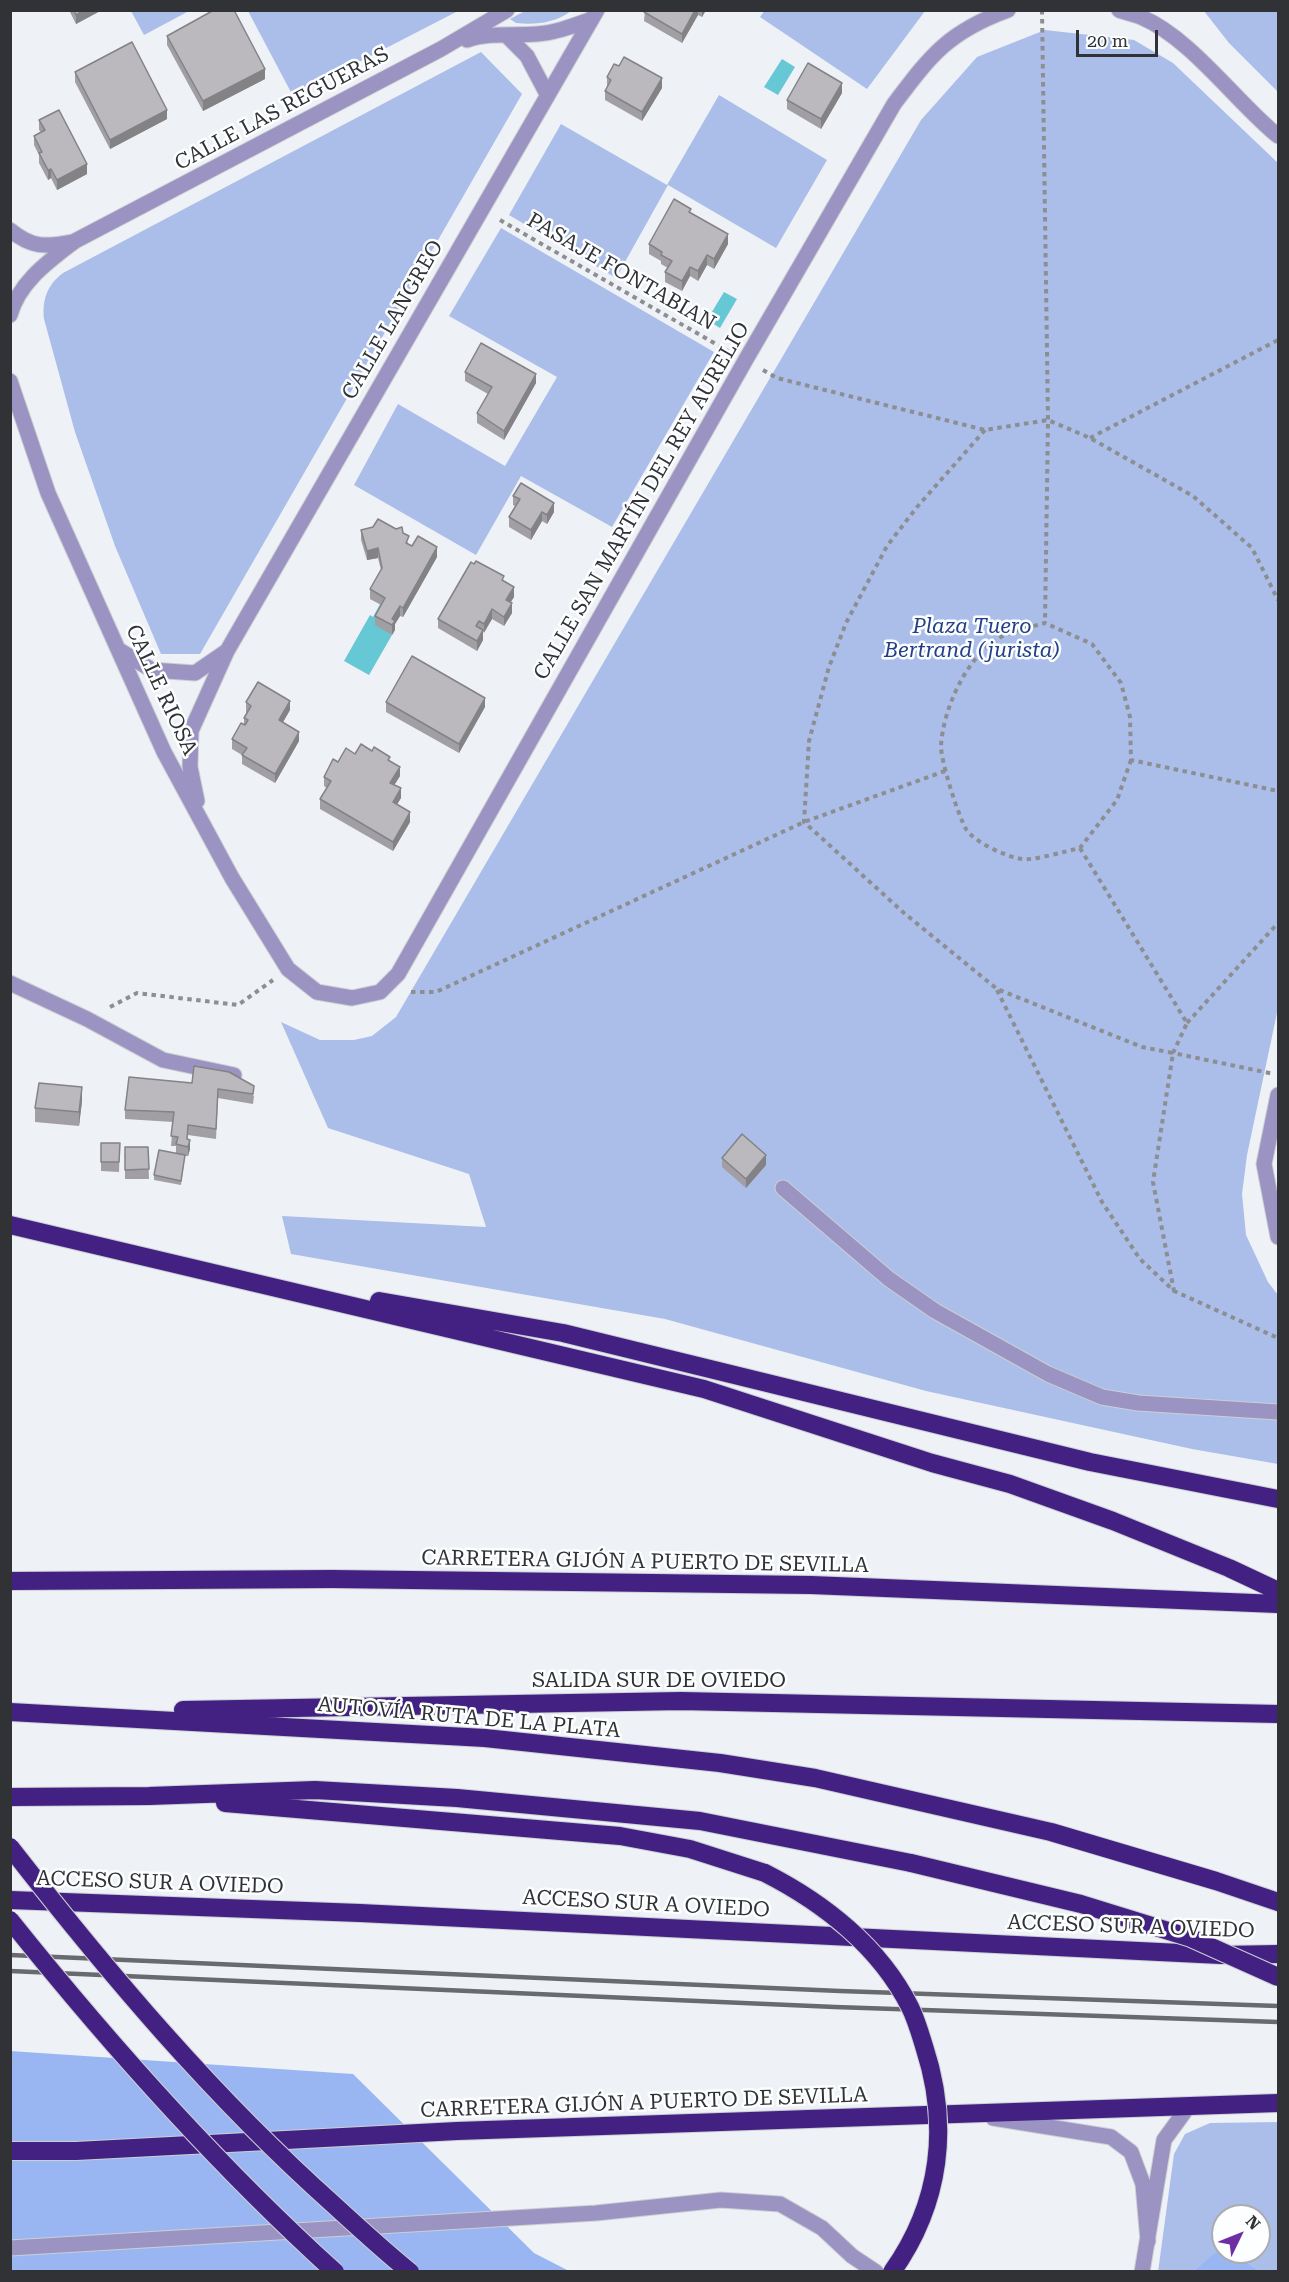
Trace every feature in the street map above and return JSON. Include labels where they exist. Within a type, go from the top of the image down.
[{"type":"highway","points":[[10,1225],[704,1389],[932,1463],[1010,1484],[1113,1521],[1278,1591]]},
{"type":"highway","points":[[200,1270],[563,1333],[1090,1462],[1278,1499]]},
{"type":"highway","name":"CARRETERA GIJÓN A PUERTO DE SEVILLA","points":[[10,1581],[332,1579],[811,1585],[1278,1604]]},
{"type":"highway","name":"SALIDA SUR DE OVIEDO","points":[[40,1712],[681,1701],[1278,1714]]},
{"type":"highway","name":"AUTOVÍA RUTA DE LA PLATA","points":[[10,1712],[485,1738],[720,1763],[815,1778],[920,1801],[1105,1847],[1278,1902]]},
{"type":"highway","points":[[10,1797],[149,1796],[315,1790],[457,1798],[700,1821],[911,1863],[1081,1904],[1191,1938],[1278,1977]]},
{"type":"highway","points":[[149,1796],[620,1836],[690,1850],[765,1873],[796,1889],[847,1927],[873,1954],[895,1982],[911,2008],[932,2070],[939,2135],[936,2168],[929,2201],[914,2236],[892,2271]]},
{"type":"highway","points":[[10,1847],[124,1989],[210,2086],[302,2177],[410,2271]]},
{"type":"highway","name":"ACCESO SUR A OVIEDO","points":[[10,1900],[360,1913],[1221,1955],[1278,1954]]},
{"type":"highway","points":[[10,1920],[65,1989],[166,2104],[273,2216],[335,2271]]},
{"type":"highway","name":"CARRETERA GIJÓN A PUERTO DE SEVILLA","points":[[10,2151],[76,2151],[457,2131],[1188,2108],[1278,2103]]},
{"type":"street","name":"CALLE LAS REGUERAS","points":[[10,315],[24,286],[47,263],[75,242],[441,49],[507,10]]},
{"type":"street","name":"CALLE SAN MARTÍN DEL REY AURELIO","points":[[380,992],[398,974],[745,361],[894,105],[915,76],[951,38],[984,19],[1008,10]]},
{"type":"street","points":[[1119,10],[1142,17],[1168,33],[1224,84],[1259,121],[1278,136]]},
{"type":"street","points":[[441,49],[477,36],[540,34],[566,28],[595,15]]},
{"type":"street","name":"CALLE LANGREO","points":[[200,819],[190,767],[191,731],[227,651],[547,94],[595,15]]},
{"type":"street","points":[[506,35],[527,57],[547,94]]},
{"type":"street","name":"CALLE LAS REGUERAS","points":[[10,230],[25,242],[46,247],[75,242]]},
{"type":"street","name":"CALLE RIOSA","points":[[10,381],[48,493],[118,650],[164,752],[232,878],[288,969],[317,992],[352,998],[380,992]]},
{"type":"street","points":[[118,650],[152,670],[195,673],[227,651]]},
{"type":"street","points":[[10,984],[87,1019],[163,1060],[234,1075]]},
{"type":"street","points":[[1278,1095],[1264,1164],[1278,1237]]},
{"type":"street","points":[[783,1188],[889,1279],[935,1311],[1048,1374],[1102,1397],[1120,1400],[1278,1412]]},
{"type":"street","points":[[1142,2271],[1164,2140],[1188,2108]]},
{"type":"street","points":[[967,2114],[1111,2137],[1131,2152],[1143,2184],[1148,2241]]},
{"type":"street","points":[[10,2248],[596,2213],[721,2200],[780,2204],[822,2228],[852,2256],[876,2271]]},
{"type":"path","points":[[1042,10],[1048,420],[1045,623]]},
{"type":"path","name":"PASAJE FONTABIAN","points":[[482,209],[777,378],[985,430]]},
{"type":"path","points":[[1090,438],[1278,340]]},
{"type":"path","points":[[804,822],[809,741],[829,667],[846,623],[887,546],[917,507],[985,430],[1048,420],[1090,438],[1193,496],[1251,548],[1278,600]]},
{"type":"path","points":[[1045,623],[1092,644],[1121,683],[1130,717],[1131,760],[1117,800],[1080,848],[1023,860],[991,849],[967,830],[945,771],[941,746],[948,711],[961,679],[979,656],[1001,637],[1045,623]]},
{"type":"path","points":[[1131,760],[1278,791]]},
{"type":"path","points":[[380,992],[436,992],[804,822],[945,771]]},
{"type":"path","points":[[804,822],[904,914],[997,989],[1142,1047],[1278,1075]]},
{"type":"path","points":[[1080,848],[1186,1023]]},
{"type":"path","points":[[1174,1291],[1153,1182],[1173,1053],[1186,1023],[1278,923]]},
{"type":"path","points":[[87,1019],[137,993],[238,1005],[288,969]]},
{"type":"path","points":[[997,989],[1102,1202],[1140,1259],[1174,1291],[1278,1338]]},
{"type":"green space","points":[[765,10],[925,11],[867,89],[760,17]]},
{"type":"green space","points":[[131,11],[189,11],[144,35]]},
{"type":"green space","points":[[248,11],[458,11],[293,96]]},
{"type":"green space","points":[[525,11],[571,11],[552,21],[531,24],[516,23],[510,19]]},
{"type":"green space","points":[[1204,11],[1278,11],[1278,92],[1229,43]]},
{"type":"green space","name":"Plaza Tuero Bertrand (jurista)","points":[[1045,30],[1134,40],[1173,63],[1278,163],[1278,1008],[1247,1155],[1242,1194],[1246,1235],[1268,1282],[1278,1295],[1278,1464],[1192,1449],[926,1391],[665,1319],[291,1254],[282,1216],[486,1227],[469,1174],[328,1128],[281,1022],[320,1040],[354,1040],[372,1036],[396,1017],[921,120],[977,57]]},
{"type":"green space","points":[[481,52],[522,94],[200,654],[161,654],[115,546],[75,432],[44,319],[44,305],[49,288],[63,273]]},
{"type":"green space","points":[[719,95],[827,160],[776,248],[668,185],[616,278],[509,215],[561,124],[667,185]]},
{"type":"green space","points":[[501,228],[714,352],[612,527],[521,476],[476,555],[354,485],[398,404],[505,466],[557,377],[449,316]]},
{"type":"green space","points":[[1278,2122],[1278,2271],[1260,2271],[1249,2264],[1271,2264],[1271,2204],[1211,2204],[1211,2257],[1193,2271],[1158,2272],[1174,2154],[1185,2134],[1210,2123]]},
{"type":"shaded area","points":[[782,59],[795,67],[778,95],[764,87]]},
{"type":"shaded area","points":[[724,292],[737,299],[720,328],[707,320]]},
{"type":"shaded area","points":[[380,604],[385,608],[392,635],[369,675],[344,661],[370,615],[373,617]]},
{"type":"shaded area","points":[[10,2051],[353,2074],[534,2253],[569,2271],[11,2271]]},
{"type":"shaded area","points":[[1211,2256],[1211,2264],[1249,2264],[1260,2271],[1193,2271]]},
{"type":"building","points":[[74,10],[84,10],[76,15]]},
{"type":"building","points":[[214,10],[234,10],[265,69],[203,101],[167,36]]},
{"type":"building","points":[[645,10],[695,10],[682,34],[644,12]]},
{"type":"building","points":[[132,42],[167,110],[110,140],[75,72]]},
{"type":"building","points":[[624,57],[662,78],[642,112],[605,91],[611,80],[607,77],[614,64],[619,66]]},
{"type":"building","points":[[808,63],[842,83],[821,119],[787,100]]},
{"type":"building","points":[[59,110],[87,164],[57,180],[51,169],[48,170],[39,153],[42,152],[34,136],[45,130],[39,120]]},
{"type":"building","points":[[674,199],[691,209],[689,212],[728,234],[714,259],[707,255],[698,271],[690,267],[682,281],[665,272],[672,261],[649,244]]},
{"type":"building","points":[[481,343],[536,374],[504,431],[477,413],[492,387],[465,372]]},
{"type":"building","points":[[521,483],[554,503],[547,515],[542,512],[531,530],[509,517],[520,499],[513,496]]},
{"type":"building","points":[[378,519],[396,529],[402,527],[403,533],[409,536],[406,543],[412,546],[418,536],[437,547],[403,608],[400,606],[392,619],[395,621],[392,625],[375,616],[385,598],[370,589],[382,568],[378,548],[367,551],[361,530],[373,527]]},
{"type":"building","points":[[476,561],[504,576],[502,580],[514,587],[506,600],[512,603],[504,617],[492,609],[484,624],[479,621],[476,626],[483,630],[477,641],[438,619],[471,562],[474,564]]},
{"type":"building","points":[[412,656],[485,698],[459,744],[386,702]]},
{"type":"building","points":[[258,682],[290,701],[279,720],[299,732],[275,774],[242,755],[247,748],[232,739],[241,723],[245,725],[248,720],[244,718],[251,706],[246,702]]},
{"type":"building","points":[[361,744],[372,751],[374,747],[390,757],[388,760],[400,767],[390,783],[401,788],[393,802],[410,812],[393,842],[320,799],[331,781],[324,777],[333,759],[338,762],[346,748],[355,754]]},
{"type":"building","points":[[194,1066],[229,1072],[254,1086],[253,1094],[218,1089],[216,1129],[188,1125],[187,1139],[190,1140],[188,1147],[176,1144],[178,1137],[171,1136],[174,1112],[125,1110],[129,1077],[192,1083]]},
{"type":"building","points":[[39,1083],[82,1087],[79,1112],[35,1108]]},
{"type":"building","points":[[742,1134],[766,1155],[746,1179],[722,1158]]},
{"type":"building","points":[[101,1143],[120,1143],[119,1162],[101,1162]]},
{"type":"building","points":[[125,1147],[148,1147],[149,1169],[125,1170]]},
{"type":"building","points":[[159,1150],[185,1155],[181,1181],[154,1175]]},
{"type":"railway","points":[[10,1955],[840,1991],[1278,2006]]},
{"type":"railway","points":[[10,1971],[835,2007],[1278,2022]]}]
